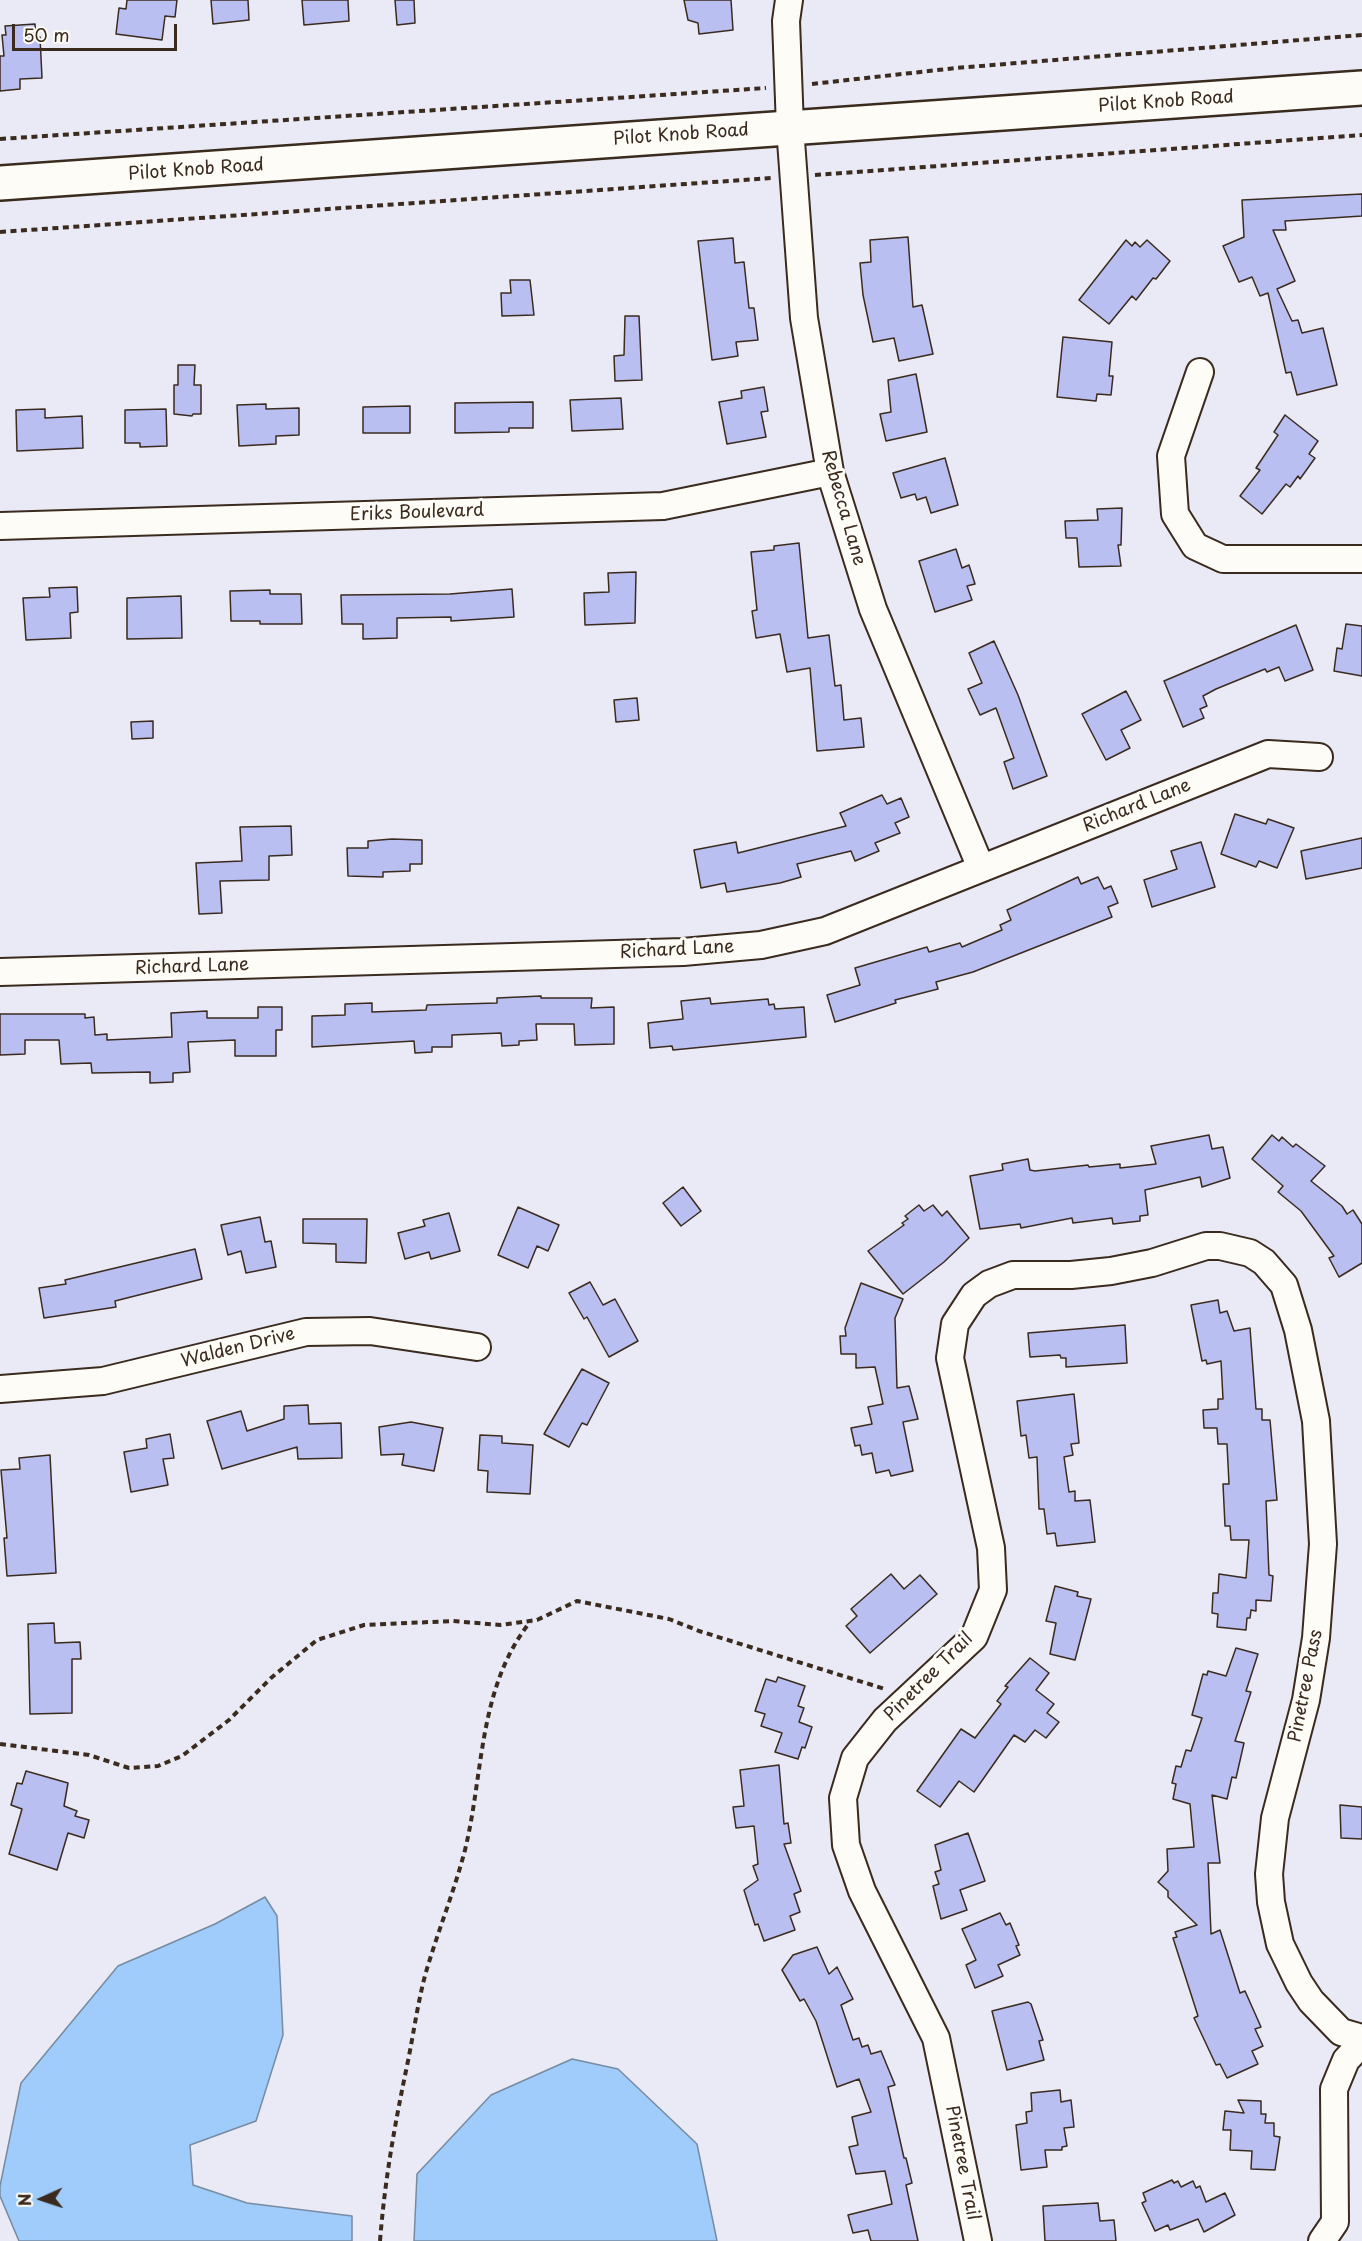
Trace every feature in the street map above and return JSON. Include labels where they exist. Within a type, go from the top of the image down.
[{"type":"main road","name":"Pilot Knob Road","points":[[0,183],[1362,88]]},
{"type":"street","name":"Rebecca Lane","points":[[789,0],[786,21],[790,128],[804,318],[830,472],[873,609],[981,868]]},
{"type":"street","points":[[1200,372],[1171,456],[1175,514],[1195,546],[1222,559],[1362,559]]},
{"type":"street","name":"Eriks Boulevard","points":[[0,526],[663,506],[830,472]]},
{"type":"street","name":"Richard Lane","points":[[0,972],[672,952],[761,945],[825,931],[1268,754],[1319,757]]},
{"type":"street","name":"Pinetree Trail","points":[[978,2241],[936,2038],[862,1890],[846,1845],[843,1798],[855,1758],[885,1720],[974,1637],[993,1590],[991,1548],[950,1358],[955,1324],[974,1295],[989,1284],[1013,1275],[1071,1275],[1111,1271],[1152,1263],[1206,1246],[1220,1245],[1250,1253],[1264,1262],[1284,1285],[1288,1298]]},
{"type":"street","name":"Pinetree Pass","points":[[1288,1298],[1298,1330],[1316,1420],[1323,1544],[1316,1638],[1306,1700],[1275,1818],[1269,1874],[1271,1902],[1280,1944],[1299,1983],[1311,2001],[1341,2032],[1362,2038]]},
{"type":"street","name":"Walden Drive","points":[[0,1389],[103,1381],[306,1332],[370,1331],[477,1347]]},
{"type":"street","points":[[1322,2241],[1335,2222],[1334,2089],[1346,2060],[1362,2043]]},
{"type":"path","points":[[0,139],[789,87],[956,68],[1362,35]]},
{"type":"path","points":[[0,232],[1362,135]]},
{"type":"path","points":[[0,1744],[89,1755],[129,1768],[158,1766],[182,1756],[229,1720],[271,1678],[317,1640],[364,1625],[453,1621],[500,1625],[531,1621],[577,1602],[669,1619],[699,1631],[910,1698]]},
{"type":"path","points":[[380,2241],[388,2158],[418,2006],[464,1852],[473,1814],[486,1720],[499,1673],[515,1641],[531,1621]]},
{"type":"water","points":[[265,1897],[277,1916],[283,2035],[256,2121],[190,2145],[193,2185],[247,2203],[352,2216],[352,2241],[19,2241],[0,2196],[0,2186],[21,2083],[118,1966],[215,1924]]},
{"type":"water","points":[[572,2059],[618,2069],[697,2144],[717,2241],[414,2241],[417,2174],[491,2095]]},
{"type":"building","points":[[127,0],[177,0],[175,17],[165,16],[162,40],[116,34],[119,8],[126,9]]},
{"type":"building","points":[[211,0],[248,0],[249,20],[213,24]]},
{"type":"building","points":[[302,0],[348,0],[349,21],[304,25]]},
{"type":"building","points":[[395,0],[414,0],[415,23],[397,25]]},
{"type":"building","points":[[684,0],[731,0],[733,30],[699,34],[698,23],[688,20]]},
{"type":"building","points":[[35,24],[36,38],[40,37],[42,78],[20,79],[20,89],[0,91],[0,56],[4,56],[2,35],[6,35],[5,26]]},
{"type":"building","points":[[1362,194],[1362,216],[1285,221],[1286,230],[1273,230],[1295,281],[1277,289],[1292,321],[1298,320],[1302,333],[1323,328],[1337,385],[1297,395],[1291,372],[1286,373],[1268,293],[1260,296],[1252,277],[1239,282],[1223,246],[1244,237],[1242,200]]},
{"type":"building","points":[[908,237],[913,307],[922,305],[933,354],[899,361],[894,338],[873,342],[863,295],[860,263],[871,262],[870,240]]},
{"type":"building","points":[[733,238],[735,263],[744,262],[749,308],[754,308],[758,340],[736,342],[738,356],[712,360],[698,241]]},
{"type":"building","points":[[1126,240],[1132,246],[1135,242],[1140,247],[1147,240],[1170,261],[1136,300],[1132,296],[1109,324],[1079,300]]},
{"type":"building","points":[[510,280],[530,280],[534,315],[502,316],[501,293],[511,293]]},
{"type":"building","points":[[625,316],[639,316],[642,380],[615,381],[614,356],[624,355]]},
{"type":"building","points":[[1063,337],[1112,342],[1109,376],[1113,376],[1111,395],[1097,394],[1096,401],[1057,397]]},
{"type":"building","points":[[178,365],[195,365],[194,385],[201,385],[201,414],[192,416],[174,414],[174,385],[178,385]]},
{"type":"building","points":[[916,374],[927,432],[886,441],[880,414],[891,412],[888,380]]},
{"type":"building","points":[[764,387],[768,411],[761,412],[766,437],[727,444],[719,402],[742,398],[741,391]]},
{"type":"building","points":[[621,398],[623,429],[572,431],[570,400]]},
{"type":"building","points":[[533,402],[533,428],[509,428],[509,432],[455,433],[455,403]]},
{"type":"building","points":[[266,404],[266,409],[299,408],[299,435],[276,436],[276,444],[239,446],[237,405]]},
{"type":"building","points":[[410,406],[410,433],[363,433],[363,407]]},
{"type":"building","points":[[45,409],[45,418],[82,416],[83,448],[17,451],[16,410]]},
{"type":"building","points":[[166,409],[167,446],[140,447],[140,443],[125,443],[125,410]]},
{"type":"building","points":[[1285,415],[1318,441],[1309,454],[1315,458],[1300,479],[1298,476],[1290,487],[1286,484],[1262,514],[1240,496],[1260,470],[1256,468],[1278,435],[1274,432]]},
{"type":"building","points":[[945,458],[958,505],[931,513],[926,497],[917,500],[915,494],[901,498],[893,473]]},
{"type":"building","points":[[1122,508],[1121,545],[1118,545],[1121,566],[1079,567],[1077,538],[1066,538],[1065,521],[1098,520],[1097,509]]},
{"type":"building","points":[[799,543],[808,638],[829,635],[835,686],[841,685],[844,720],[861,718],[864,747],[817,751],[810,668],[787,672],[780,634],[756,638],[752,611],[757,610],[751,552],[774,550],[774,546]]},
{"type":"building","points":[[956,549],[962,568],[969,565],[975,584],[967,586],[972,600],[935,612],[919,561]]},
{"type":"building","points":[[636,572],[635,623],[585,625],[584,593],[609,592],[608,573]]},
{"type":"building","points":[[77,587],[78,612],[70,613],[71,638],[26,640],[23,598],[50,597],[49,588]]},
{"type":"building","points":[[512,589],[514,617],[451,621],[451,617],[397,618],[397,638],[363,639],[363,624],[342,624],[341,595],[450,594]]},
{"type":"building","points":[[270,590],[270,594],[301,594],[302,624],[231,621],[230,591]]},
{"type":"building","points":[[181,596],[182,638],[127,639],[127,598]]},
{"type":"building","points":[[1346,624],[1362,626],[1362,676],[1334,671],[1337,648],[1342,649]]},
{"type":"building","points":[[1296,625],[1313,670],[1285,681],[1279,667],[1267,672],[1265,669],[1216,689],[1203,696],[1207,706],[1200,709],[1204,718],[1183,727],[1164,681]]},
{"type":"building","points":[[994,641],[1018,695],[1047,776],[1013,789],[1004,762],[1014,758],[996,708],[980,715],[968,689],[982,683],[969,653]]},
{"type":"building","points":[[1126,691],[1141,720],[1121,730],[1130,748],[1106,760],[1082,714]]},
{"type":"building","points":[[637,698],[639,720],[616,722],[614,700]]},
{"type":"building","points":[[153,721],[153,738],[132,739],[131,722]]},
{"type":"building","points":[[882,795],[887,804],[901,798],[909,817],[895,823],[900,833],[875,843],[879,851],[855,861],[851,851],[797,864],[801,877],[780,883],[727,892],[725,883],[701,888],[694,850],[736,842],[738,853],[846,826],[840,813]]},
{"type":"building","points":[[1235,814],[1266,824],[1268,819],[1294,828],[1277,868],[1259,861],[1256,867],[1221,854]]},
{"type":"building","points":[[291,826],[292,855],[269,856],[269,880],[220,881],[222,913],[199,914],[196,863],[242,861],[240,827]]},
{"type":"building","points":[[1362,838],[1362,868],[1306,879],[1301,851]]},
{"type":"building","points":[[422,840],[422,864],[410,864],[410,871],[383,872],[383,877],[348,876],[347,848],[368,848],[368,841]]},
{"type":"building","points":[[1201,842],[1215,887],[1152,907],[1144,880],[1177,869],[1171,851]]},
{"type":"building","points":[[1078,877],[1081,884],[1098,877],[1104,889],[1111,886],[1118,903],[1108,907],[1112,917],[973,972],[936,982],[938,989],[895,1000],[896,1003],[835,1022],[827,995],[860,985],[855,968],[927,947],[929,952],[960,943],[962,947],[1002,930],[1000,925],[1011,920],[1007,910]]},
{"type":"building","points":[[541,996],[541,998],[592,998],[591,1008],[614,1007],[614,1044],[575,1045],[574,1024],[536,1024],[537,1040],[519,1041],[519,1045],[502,1046],[501,1033],[452,1035],[452,1047],[432,1047],[432,1052],[415,1053],[414,1041],[312,1047],[312,1016],[345,1015],[345,1004],[372,1003],[372,1012],[426,1010],[427,1005],[497,1003],[497,998]]},
{"type":"building","points":[[710,998],[711,1004],[768,999],[769,1005],[774,1004],[775,1009],[804,1007],[806,1037],[673,1050],[672,1046],[650,1048],[648,1023],[683,1019],[681,1001]]},
{"type":"building","points":[[258,1007],[282,1007],[282,1030],[276,1030],[276,1056],[235,1056],[235,1040],[188,1042],[190,1072],[173,1073],[173,1082],[150,1083],[150,1072],[92,1073],[91,1063],[61,1064],[59,1040],[25,1040],[25,1054],[0,1055],[0,1014],[85,1014],[85,1018],[94,1017],[95,1035],[107,1034],[107,1040],[172,1037],[171,1013],[207,1011],[207,1018],[258,1018]]},
{"type":"building","points":[[1209,1135],[1212,1149],[1223,1147],[1230,1178],[1202,1187],[1200,1177],[1145,1190],[1148,1215],[1140,1216],[1140,1221],[1113,1224],[1112,1218],[1073,1223],[1072,1218],[1021,1228],[1020,1224],[980,1229],[970,1176],[1003,1170],[1002,1164],[1028,1159],[1030,1170],[1035,1171],[1088,1165],[1089,1167],[1120,1164],[1120,1168],[1156,1164],[1151,1146]]},
{"type":"building","points":[[1272,1135],[1279,1141],[1282,1137],[1293,1147],[1296,1144],[1325,1166],[1311,1181],[1342,1206],[1347,1214],[1353,1210],[1362,1224],[1362,1263],[1339,1277],[1329,1258],[1334,1256],[1301,1211],[1278,1192],[1283,1186],[1252,1159]]},
{"type":"building","points":[[683,1187],[701,1211],[681,1226],[663,1203]]},
{"type":"building","points":[[919,1205],[924,1211],[933,1205],[942,1216],[947,1211],[969,1238],[944,1262],[903,1294],[868,1251],[904,1225],[902,1223],[908,1219],[905,1216]]},
{"type":"building","points":[[518,1207],[559,1225],[548,1251],[537,1246],[528,1268],[498,1255]]},
{"type":"building","points":[[449,1213],[460,1251],[431,1259],[429,1252],[405,1259],[398,1233],[425,1226],[423,1220]]},
{"type":"building","points":[[260,1217],[265,1242],[271,1241],[276,1267],[246,1273],[241,1251],[228,1255],[221,1225]]},
{"type":"building","points":[[303,1219],[367,1219],[366,1263],[336,1262],[336,1244],[303,1243]]},
{"type":"building","points":[[195,1249],[202,1279],[115,1301],[116,1307],[44,1318],[39,1288],[66,1284],[65,1280]]},
{"type":"building","points":[[590,1282],[603,1305],[615,1299],[638,1341],[609,1357],[587,1317],[584,1319],[569,1293]]},
{"type":"building","points":[[861,1283],[903,1299],[895,1318],[897,1388],[909,1386],[918,1419],[903,1422],[913,1471],[891,1476],[889,1470],[876,1473],[872,1453],[862,1455],[860,1445],[855,1446],[851,1428],[872,1424],[868,1407],[883,1404],[875,1367],[856,1368],[856,1354],[841,1354],[840,1336],[846,1336],[845,1328]]},
{"type":"building","points":[[1218,1300],[1220,1313],[1227,1311],[1234,1331],[1250,1328],[1256,1409],[1262,1409],[1262,1420],[1270,1420],[1277,1500],[1266,1501],[1269,1575],[1273,1576],[1271,1601],[1256,1600],[1256,1611],[1251,1610],[1250,1618],[1247,1618],[1246,1630],[1217,1627],[1218,1614],[1212,1613],[1213,1593],[1218,1593],[1219,1574],[1246,1578],[1249,1540],[1231,1540],[1230,1526],[1225,1526],[1223,1484],[1229,1484],[1227,1444],[1218,1444],[1217,1428],[1204,1428],[1203,1410],[1218,1409],[1218,1399],[1223,1399],[1221,1361],[1207,1364],[1206,1360],[1202,1361],[1191,1305]]},
{"type":"building","points":[[1125,1325],[1127,1363],[1066,1367],[1066,1358],[1061,1358],[1060,1355],[1030,1357],[1028,1333]]},
{"type":"building","points":[[582,1369],[609,1383],[587,1425],[582,1423],[569,1447],[544,1434]]},
{"type":"building","points":[[1074,1394],[1079,1443],[1071,1444],[1073,1455],[1064,1457],[1069,1492],[1075,1491],[1075,1501],[1090,1500],[1095,1542],[1057,1546],[1055,1533],[1047,1534],[1044,1509],[1039,1509],[1037,1457],[1029,1458],[1026,1435],[1021,1436],[1017,1401]]},
{"type":"building","points":[[308,1405],[309,1424],[341,1423],[342,1458],[298,1459],[297,1447],[222,1469],[207,1421],[241,1411],[247,1431],[284,1419],[284,1406]]},
{"type":"building","points":[[411,1422],[443,1428],[434,1471],[402,1465],[404,1454],[381,1455],[379,1427]]},
{"type":"building","points":[[170,1434],[174,1458],[163,1459],[168,1485],[131,1492],[124,1452],[147,1448],[146,1439]]},
{"type":"building","points":[[480,1435],[502,1436],[502,1443],[533,1445],[530,1494],[487,1492],[488,1471],[478,1470]]},
{"type":"building","points":[[50,1455],[56,1573],[7,1576],[4,1538],[7,1538],[1,1470],[20,1469],[19,1458]]},
{"type":"building","points":[[891,1574],[904,1589],[920,1575],[937,1594],[870,1653],[846,1626],[857,1616],[851,1609]]},
{"type":"building","points":[[1055,1586],[1078,1592],[1077,1596],[1091,1599],[1075,1660],[1050,1654],[1056,1623],[1046,1621]]},
{"type":"building","points":[[54,1623],[55,1643],[80,1642],[81,1659],[72,1659],[72,1713],[30,1714],[28,1624]]},
{"type":"building","points":[[1236,1648],[1258,1654],[1246,1691],[1251,1692],[1235,1741],[1244,1743],[1236,1778],[1232,1777],[1227,1799],[1212,1795],[1220,1863],[1208,1863],[1211,1934],[1220,1930],[1240,1993],[1245,1991],[1261,2027],[1255,2029],[1263,2046],[1252,2051],[1258,2064],[1227,2078],[1220,2064],[1216,2065],[1194,2018],[1198,2016],[1173,1938],[1177,1937],[1175,1932],[1197,1925],[1168,1897],[1168,1891],[1158,1882],[1168,1871],[1167,1849],[1194,1847],[1190,1804],[1173,1799],[1176,1784],[1172,1783],[1176,1766],[1181,1767],[1186,1750],[1191,1751],[1202,1718],[1192,1715],[1203,1674],[1207,1675],[1208,1671],[1226,1676]]},
{"type":"building","points":[[1030,1658],[1049,1673],[1036,1690],[1054,1704],[1047,1713],[1059,1722],[1046,1738],[1035,1730],[1025,1742],[1014,1735],[974,1792],[959,1781],[940,1807],[917,1791],[961,1729],[975,1738],[1001,1704],[997,1701],[1008,1687],[1005,1686]]},
{"type":"building","points":[[778,1677],[805,1686],[798,1706],[804,1708],[799,1722],[812,1727],[805,1748],[802,1747],[798,1759],[775,1752],[782,1733],[761,1726],[765,1714],[755,1711],[766,1679],[776,1682]]},
{"type":"building","points":[[779,1765],[784,1824],[788,1823],[791,1843],[784,1844],[801,1891],[794,1894],[800,1912],[790,1916],[795,1930],[764,1941],[758,1924],[755,1925],[744,1890],[758,1880],[753,1866],[758,1864],[754,1826],[736,1828],[733,1807],[744,1806],[740,1770]]},
{"type":"building","points":[[26,1771],[68,1783],[64,1806],[77,1811],[75,1816],[89,1820],[84,1838],[68,1833],[57,1870],[9,1854],[22,1809],[11,1805],[17,1783],[22,1784]]},
{"type":"building","points":[[1340,1805],[1362,1807],[1362,1839],[1341,1838]]},
{"type":"building","points":[[968,1833],[985,1881],[960,1890],[967,1910],[941,1919],[933,1886],[939,1884],[935,1872],[941,1870],[935,1845]]},
{"type":"building","points":[[1000,1913],[1006,1925],[1010,1923],[1019,1945],[1016,1946],[1020,1955],[998,1965],[1003,1976],[975,1988],[966,1965],[976,1960],[962,1929]]},
{"type":"building","points":[[817,1947],[829,1974],[837,1967],[853,1999],[841,2005],[853,2040],[859,2038],[862,2047],[868,2045],[871,2054],[881,2051],[895,2085],[888,2087],[912,2183],[906,2185],[918,2241],[871,2241],[868,2230],[853,2233],[848,2215],[892,2204],[885,2171],[856,2174],[849,2147],[858,2145],[852,2117],[871,2112],[859,2079],[837,2087],[816,2021],[804,1999],[800,2001],[782,1970],[793,1955]]},
{"type":"building","points":[[1028,2002],[1031,2004],[1043,2040],[1039,2041],[1044,2060],[1007,2070],[992,2011]]},
{"type":"building","points":[[1060,2090],[1061,2102],[1071,2100],[1074,2127],[1064,2128],[1067,2146],[1062,2147],[1062,2150],[1045,2150],[1047,2167],[1021,2170],[1016,2125],[1027,2123],[1026,2112],[1032,2111],[1031,2093]]},
{"type":"building","points":[[1238,2100],[1261,2101],[1261,2114],[1266,2114],[1265,2123],[1274,2123],[1274,2136],[1280,2137],[1275,2170],[1251,2169],[1252,2151],[1230,2150],[1231,2130],[1223,2130],[1225,2111],[1244,2113]]},
{"type":"building","points":[[1172,2180],[1174,2183],[1178,2181],[1181,2187],[1193,2181],[1196,2188],[1200,2186],[1206,2202],[1225,2193],[1235,2215],[1204,2232],[1198,2219],[1170,2230],[1168,2225],[1155,2231],[1142,2203],[1146,2201],[1143,2193]]},
{"type":"building","points":[[1098,2203],[1100,2221],[1114,2220],[1116,2241],[1045,2241],[1043,2206]]}]
